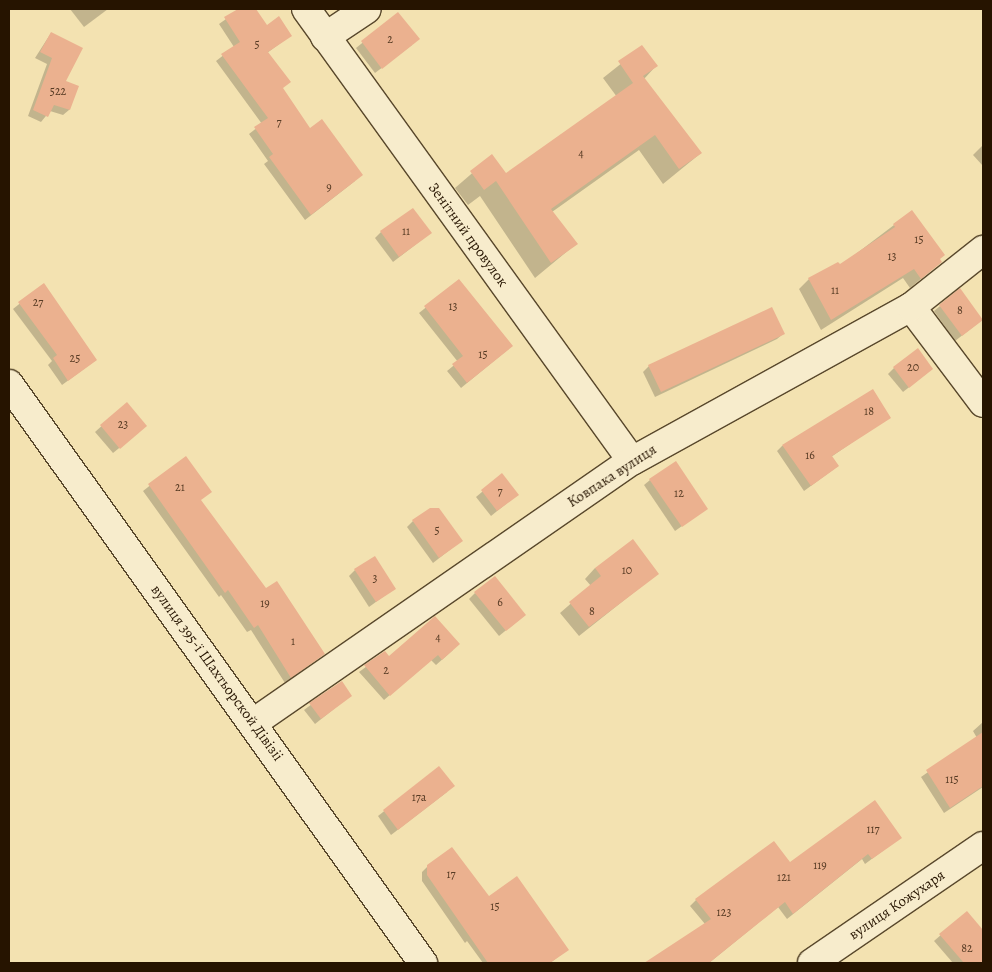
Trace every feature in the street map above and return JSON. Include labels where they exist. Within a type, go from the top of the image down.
[{"type":"street","name":"Зенітний провулок","points":[[306,9],[632,460]]},
{"type":"street","points":[[325,37],[367,9]]},
{"type":"street","name":"Ковпака вулиця","points":[[253,723],[632,460],[911,307],[983,250]]},
{"type":"street","points":[[911,307],[983,403]]},
{"type":"street","name":"вулиця 395-ї Шахтьорской Дівізіі","points":[[9,384],[423,963]]},
{"type":"street","name":"вулиця Кожухаря","points":[[812,963],[983,846]]},
{"type":"building","points":[[238,9],[256,9],[267,25],[279,16],[292,36],[268,52],[291,82],[283,88],[310,128],[322,119],[363,175],[311,215],[269,157],[273,154],[254,127],[268,118],[221,54],[240,42],[224,17]]},
{"type":"building","points":[[398,12],[420,39],[382,69],[361,41]]},
{"type":"building","points":[[51,32],[83,48],[66,81],[79,86],[70,110],[54,105],[48,117],[33,110],[52,58],[40,52]]},
{"type":"building","points":[[642,45],[658,66],[643,76],[702,153],[679,169],[655,135],[551,209],[578,244],[551,263],[496,181],[484,190],[470,171],[492,154],[506,173],[633,83],[618,61]]},
{"type":"building","points":[[413,208],[432,233],[399,257],[380,231]]},
{"type":"building","points":[[912,210],[945,255],[940,259],[942,262],[921,279],[914,269],[831,320],[808,278],[838,262],[840,264],[895,227],[893,224]]},
{"type":"building","points":[[459,279],[513,346],[467,383],[452,364],[463,356],[424,306]]},
{"type":"building","points":[[44,283],[97,360],[68,381],[53,358],[57,355],[18,302]]},
{"type":"building","points":[[960,288],[983,320],[962,336],[939,305]]},
{"type":"building","points":[[772,307],[785,334],[661,392],[648,365]]},
{"type":"building","points":[[918,348],[933,369],[909,388],[893,367]]},
{"type":"building","points":[[873,389],[891,418],[832,456],[839,466],[811,486],[782,445]]},
{"type":"building","points":[[127,402],[147,426],[120,449],[100,425]]},
{"type":"building","points":[[186,456],[212,492],[201,500],[266,588],[277,581],[325,654],[291,678],[258,625],[254,628],[228,590],[225,593],[148,484]]},
{"type":"building","points":[[676,461],[708,509],[682,527],[649,479]]},
{"type":"building","points":[[502,473],[519,495],[497,511],[481,490]]},
{"type":"building","points":[[430,508],[439,508],[463,541],[439,558],[412,520]]},
{"type":"building","points":[[633,539],[659,574],[589,627],[569,602],[601,576],[595,568]]},
{"type":"building","points":[[375,556],[396,589],[376,602],[354,569]]},
{"type":"building","points":[[495,576],[526,615],[506,631],[474,592]]},
{"type":"building","points":[[435,616],[460,644],[442,660],[438,655],[390,696],[364,665],[385,651],[389,656]]},
{"type":"building","points":[[342,681],[352,696],[321,719],[309,703]]},
{"type":"building","points":[[983,732],[983,786],[950,808],[926,770]]},
{"type":"building","points":[[439,766],[455,786],[398,830],[383,810]]},
{"type":"building","points":[[875,800],[902,838],[872,859],[868,854],[793,914],[785,902],[709,963],[644,963],[711,919],[695,899],[774,841],[790,862]]},
{"type":"building","points":[[452,847],[489,896],[517,876],[569,950],[550,963],[488,963],[427,875],[427,865]]},
{"type":"building","points":[[967,911],[983,930],[983,963],[964,963],[939,934]]}]
